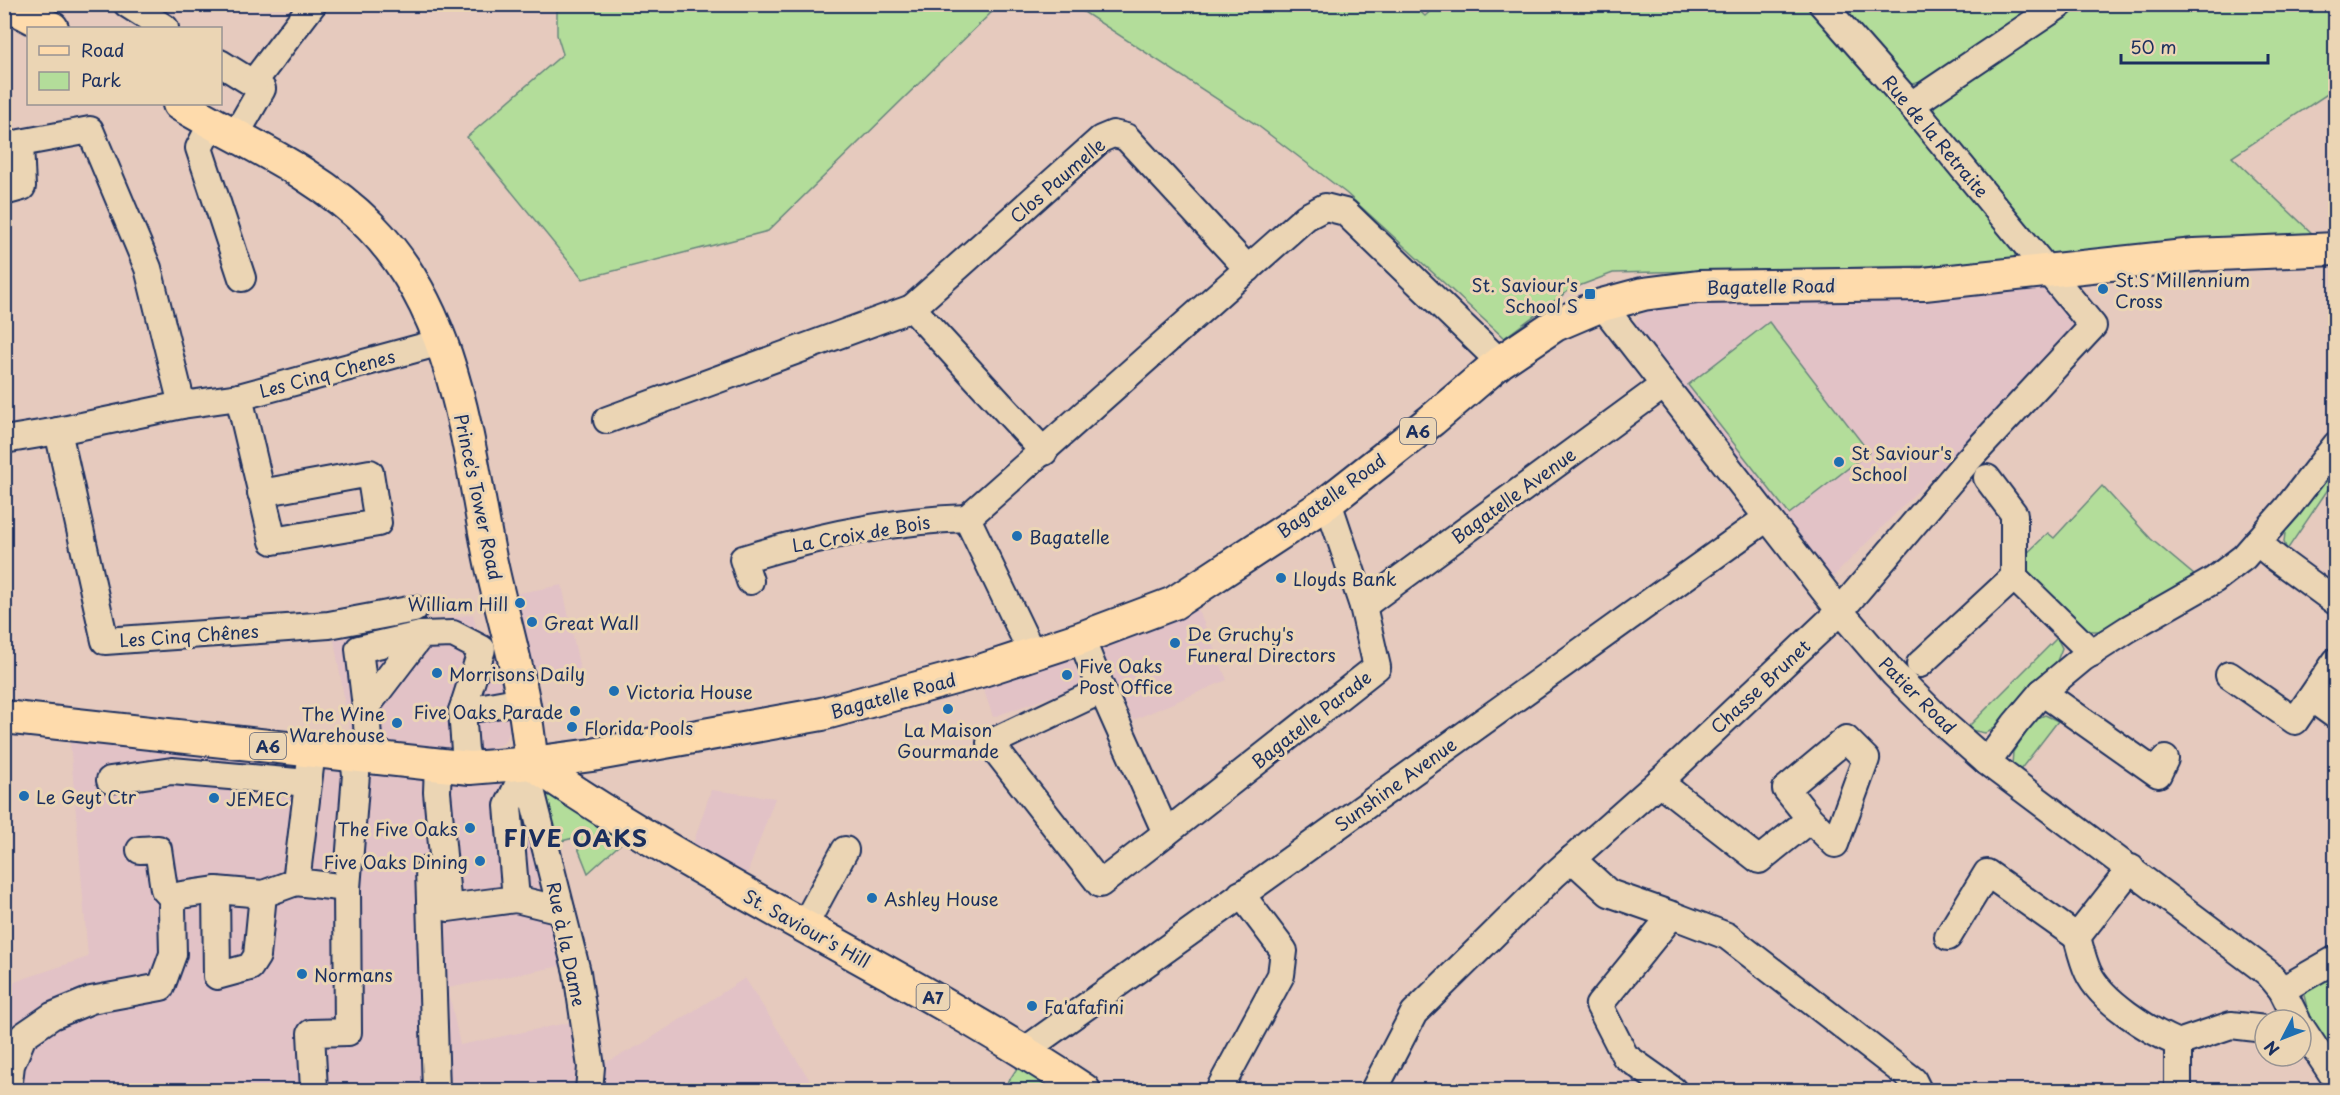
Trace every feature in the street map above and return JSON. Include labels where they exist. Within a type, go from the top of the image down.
[{"type":"main road","points":[[20,8],[50,27]]},
{"type":"main road","name":"Prince's Tower Road","points":[[181,105],[321,184],[372,227],[405,269],[425,301],[441,342],[468,432],[490,558],[523,699],[531,772]]},
{"type":"main road","name":"Bagatelle Road","points":[[531,772],[592,755],[822,714],[980,671],[1081,638],[1174,603],[1328,502],[1500,362],[1555,325],[1602,305],[1643,294],[1698,287],[1924,284],[2194,255],[2336,249]]},
{"type":"main road","name":"A6","points":[[4,717],[470,768],[531,772]]},
{"type":"main road","points":[[590,802],[580,792],[576,783],[579,768],[592,755]]},
{"type":"main road","name":"St. Saviour's Hill","points":[[531,772],[590,802],[684,860],[903,980],[1024,1051],[1084,1090]]},
{"type":"street","points":[[253,83],[313,4]]},
{"type":"street","name":"Rue de la Retraite","points":[[1822,4],[1911,105],[2046,270]]},
{"type":"street","points":[[1911,105],[2061,4]]},
{"type":"street","points":[[135,16],[162,27]]},
{"type":"street","points":[[222,64],[262,89],[223,130],[199,148],[242,278]]},
{"type":"street","points":[[4,192],[22,187],[20,143],[90,130],[148,268],[182,405]]},
{"type":"street","name":"Clos Paumelle","points":[[608,420],[912,308],[1101,139],[1113,134],[1126,137],[1248,269]]},
{"type":"street","points":[[1032,653],[967,518],[1306,217],[1325,207],[1345,212],[1500,362]]},
{"type":"street","name":"Chasse Brunet","points":[[1374,1090],[1414,1013],[1572,859],[1659,782],[1840,611],[1968,460],[2093,326],[2046,270]]},
{"type":"street","name":"Patier Road","points":[[1602,305],[1840,611],[1894,674],[1944,724],[1987,762],[2268,973],[2282,990],[2291,1008]]},
{"type":"street","points":[[912,308],[1044,452]]},
{"type":"street","name":"Les Cinq Chenes","points":[[261,493],[239,397],[441,342]]},
{"type":"street","name":"Bagatelle Avenue","points":[[1363,606],[1664,385]]},
{"type":"street","points":[[4,440],[182,405],[239,397]]},
{"type":"street","name":"Les Cinq Chênes","points":[[58,431],[105,641],[329,625],[414,609]]},
{"type":"street","points":[[1987,762],[2042,692],[2092,653],[2214,580],[2244,557],[2288,507],[2336,445]]},
{"type":"street","points":[[1987,478],[2014,514],[2014,577],[2092,653]]},
{"type":"street","name":"Bagatelle Parade","points":[[1102,690],[990,743],[1100,884],[1377,667],[1363,606],[1328,502]]},
{"type":"street","name":"La Croix de Bois","points":[[750,580],[743,559],[803,540],[916,522],[967,518]]},
{"type":"street","name":"Sunshine Avenue","points":[[1024,1051],[1767,518]]},
{"type":"street","points":[[2257,542],[2336,602]]},
{"type":"street","points":[[1920,664],[2014,577]]},
{"type":"street","points":[[314,1090],[311,1032],[348,1032],[347,888],[356,774],[361,756],[366,707],[359,649],[390,640],[421,635],[453,634],[482,650],[462,711],[465,750],[470,768]]},
{"type":"street","points":[[366,707],[421,635]]},
{"type":"street","points":[[1081,638],[1166,833]]},
{"type":"street","points":[[2229,675],[2295,721],[2336,661]]},
{"type":"street","points":[[2042,692],[2158,774],[2165,759]]},
{"type":"street","points":[[2311,698],[2336,716]]},
{"type":"street","points":[[462,711],[523,699]]},
{"type":"street","points":[[297,882],[312,751]]},
{"type":"street","points":[[430,763],[437,792],[448,908],[516,899],[561,910]]},
{"type":"street","points":[[430,763],[422,794],[427,808],[436,1090]]},
{"type":"street","points":[[110,780],[172,771],[308,783]]},
{"type":"street","points":[[516,899],[508,806],[518,787],[531,772]]},
{"type":"street","name":"Rue à la Dame","points":[[531,772],[580,993],[591,1067],[589,1090]]},
{"type":"street","points":[[1659,782],[1759,860],[1810,819]]},
{"type":"street","points":[[8,1090],[11,1065],[23,1036],[52,1016],[91,1000],[161,987],[173,954],[174,900],[164,890],[158,849],[140,850]]},
{"type":"street","points":[[804,926],[845,850]]},
{"type":"street","points":[[1572,859],[1609,893],[1727,936],[1913,1080],[1918,1090]]},
{"type":"street","points":[[2077,937],[2131,868]]},
{"type":"street","points":[[1947,937],[1987,873],[2077,937],[2088,974],[2108,998],[2140,1024],[2178,1043],[2231,1025],[2253,1028]]},
{"type":"street","points":[[174,900],[182,895],[216,890],[263,894],[297,882],[347,888]]},
{"type":"street","points":[[216,890],[217,976],[250,967],[257,956],[263,894]]},
{"type":"street","points":[[1219,1090],[1281,975],[1284,951],[1241,894]]},
{"type":"street","points":[[1672,915],[1599,1005],[1625,1056],[1673,1090]]},
{"type":"street","points":[[2282,990],[2336,958]]},
{"type":"street","points":[[2178,1043],[2178,1090]]},
{"type":"street","points":[[2313,1045],[2336,1080]]},
{"type":"shaded area","name":"St Saviour's School","points":[[2043,285],[2048,287],[2077,326],[2076,331],[1828,582],[1631,334],[1634,323],[1643,313],[1655,308],[1721,301],[1921,300]]},
{"type":"shaded area","points":[[562,585],[580,669],[555,671],[551,667],[528,667],[508,595]]},
{"type":"shaded area","points":[[1196,604],[1227,680],[1133,720],[1095,640]]},
{"type":"shaded area","points":[[473,614],[478,637],[495,634],[499,672],[512,716],[511,731],[503,744],[489,749],[465,750],[352,742],[334,640]]},
{"type":"shaded area","points":[[1070,650],[1081,686],[993,717],[980,679]]},
{"type":"shaded area","points":[[70,742],[296,764],[356,774],[414,779],[503,780],[517,787],[552,920],[561,966],[448,988],[460,1045],[577,1021],[581,1090],[5,1090],[4,990],[17,981],[88,957]]},
{"type":"shaded area","points":[[711,790],[775,798],[745,880],[691,850]]},
{"type":"shaded area","points":[[745,978],[816,1090],[597,1090],[599,1066],[642,1044]]},
{"type":"green space","points":[[557,4],[999,5],[768,231],[583,279],[467,137],[563,54],[557,35]]},
{"type":"green space","points":[[1412,4],[1425,16],[1438,4],[1809,5],[2017,245],[2014,259],[1927,266],[1613,273],[1571,289],[1504,338],[1346,193],[1257,125],[1073,5]]},
{"type":"green space","points":[[1835,5],[2041,5],[1922,82],[1906,85]]},
{"type":"green space","points":[[2071,5],[2335,5],[2335,89],[2232,157],[2317,238],[2065,259],[2049,253],[1933,117],[1936,93]]},
{"type":"green space","points":[[1769,322],[1869,452],[1789,514],[1688,385]]},
{"type":"green space","points":[[2335,461],[2335,479],[2287,550],[2284,542],[2286,524]]},
{"type":"green space","points":[[2102,486],[2151,539],[2195,576],[2099,631],[2088,631],[2077,624],[2018,562],[2048,533],[2054,538]]},
{"type":"green space","points":[[2057,638],[2062,648],[2057,661],[1992,730],[1985,733],[1966,729]]},
{"type":"green space","points":[[2045,715],[2058,721],[2017,774],[2012,765],[2013,752],[2035,719]]},
{"type":"green space","points":[[545,793],[626,839],[588,873],[574,838],[549,844],[539,805]]},
{"type":"green space","points":[[2335,968],[2335,1057],[2313,1022],[2313,1008],[2307,1008],[2303,991]]},
{"type":"green space","points":[[1019,1065],[1059,1090],[1003,1090]]},
{"type":"place","name":"St.S Millennium Cross","points":[[2103,289]]},
{"type":"place","name":"St. Saviour's School S","points":[[1590,294]]},
{"type":"place","name":"St Saviour's School","points":[[1839,462]]},
{"type":"place","name":"Bagatelle","points":[[1017,536]]},
{"type":"place","name":"Lloyds Bank","points":[[1281,578]]},
{"type":"place","name":"William Hill","points":[[520,603]]},
{"type":"place","name":"Great Wall","points":[[532,622]]},
{"type":"place","name":"De Gruchy's Funeral Directors","points":[[1175,643]]},
{"type":"place","name":"Morrisons Daily","points":[[437,673]]},
{"type":"place","name":"Five Oaks Post Office","points":[[1067,675]]},
{"type":"place","name":"Victoria House","points":[[614,691]]},
{"type":"place","name":"La Maison Gourmande","points":[[948,709]]},
{"type":"place","name":"Five Oaks Parade","points":[[575,711]]},
{"type":"place","name":"The Wine Warehouse","points":[[397,723]]},
{"type":"place","name":"Florida Pools","points":[[572,727]]},
{"type":"place","name":"Le Geyt Ctr","points":[[24,796]]},
{"type":"place","name":"JEMEC","points":[[214,798]]},
{"type":"place","name":"The Five Oaks","points":[[470,828]]},
{"type":"place","name":"Five Oaks Dining","points":[[480,861]]},
{"type":"place","name":"Ashley House","points":[[872,898]]},
{"type":"place","name":"Normans","points":[[302,974]]},
{"type":"place","name":"Fa'afafini","points":[[1032,1006]]},
{"type":"district","name":"FIVE OAKS","points":[[576,837]]}]
